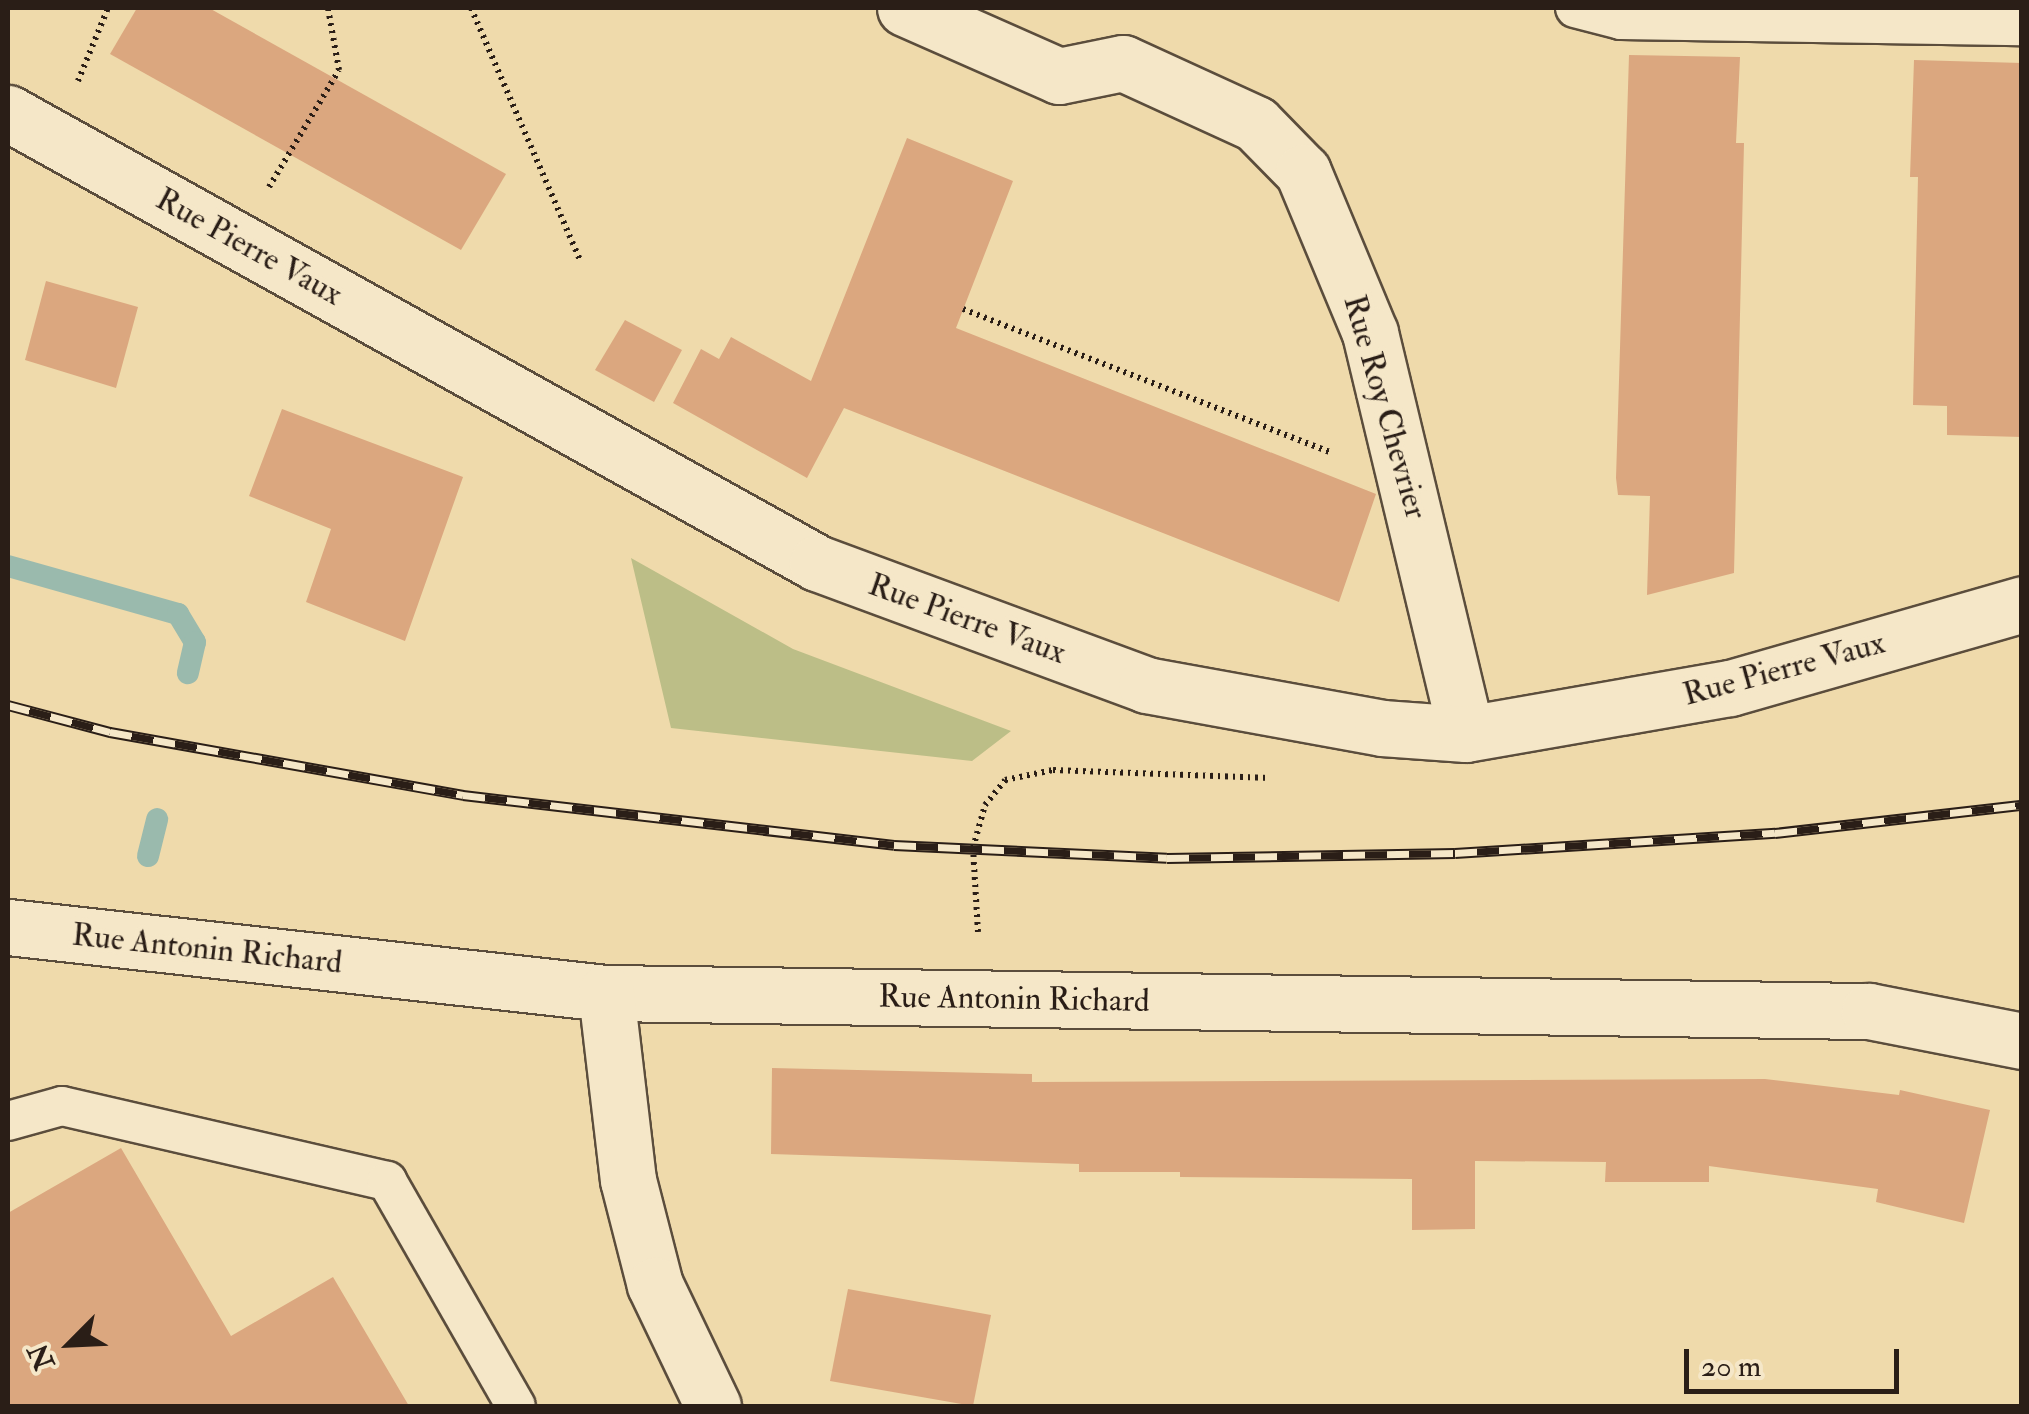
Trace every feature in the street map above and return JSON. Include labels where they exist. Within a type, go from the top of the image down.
[{"type":"street","name":"Rue Roy Chevrier","points":[[905,8],[1060,76],[1122,62],[1256,124],[1304,172],[1370,333],[1466,734]]},
{"type":"street","name":"Rue Pierre Vaux","points":[[8,113],[817,563],[1146,685],[1382,728],[1466,734],[1730,688],[2022,604]]},
{"type":"street","name":"Rue Antonin Richard","points":[[8,926],[606,992],[1869,1011],[2022,1041]]},
{"type":"street","points":[[606,992],[637,1215],[655,1285],[713,1406]]},
{"type":"lane","points":[[1575,8],[1621,20],[2022,26]]},
{"type":"lane","points":[[8,1121],[62,1106],[387,1181],[516,1406]]},
{"type":"path","points":[[55,138],[108,8]]},
{"type":"path","points":[[237,240],[339,70],[328,8]]},
{"type":"path","points":[[471,8],[582,262]]},
{"type":"path","points":[[963,310],[1371,468],[1402,459]]},
{"type":"path","points":[[976,998],[973,848],[985,805],[1006,780],[1053,770],[1290,779]]},
{"type":"green space","points":[[631,558],[793,649],[1011,731],[972,761],[671,728]]},
{"type":"building","points":[[137,8],[209,8],[506,174],[461,250],[110,54]]},
{"type":"building","points":[[1629,55],[1740,57],[1736,143],[1744,143],[1734,573],[1647,595],[1650,496],[1618,495],[1616,478]]},
{"type":"building","points":[[1914,60],[2022,63],[2022,437],[1947,435],[1947,406],[1913,405],[1918,177],[1910,177]]},
{"type":"building","points":[[907,138],[1013,181],[956,328],[1376,494],[1339,602],[844,408],[807,478],[673,403],[701,349],[719,359],[731,337],[811,381]]},
{"type":"building","points":[[46,281],[138,307],[116,388],[25,360]]},
{"type":"building","points":[[625,320],[682,350],[654,402],[595,370]]},
{"type":"building","points":[[282,409],[463,477],[405,641],[306,602],[331,529],[249,496]]},
{"type":"building","points":[[772,1068],[1032,1074],[1032,1082],[1765,1079],[1899,1095],[1900,1090],[1990,1110],[1964,1223],[1876,1202],[1878,1189],[1709,1166],[1709,1182],[1605,1182],[1606,1162],[1475,1161],[1475,1229],[1412,1230],[1412,1179],[1180,1177],[1180,1172],[1079,1172],[1079,1164],[771,1154]]},
{"type":"building","points":[[121,1148],[231,1336],[333,1277],[409,1406],[8,1406],[8,1213]]},
{"type":"building","points":[[848,1289],[991,1315],[973,1406],[830,1381]]},
{"type":"waterway","points":[[8,566],[178,614],[195,642],[188,673]]},
{"type":"waterway","points":[[148,856],[157,819]]},
{"type":"railway","points":[[8,705],[110,732],[463,795],[894,845],[1167,858],[1455,853],[1775,833],[2022,805]]}]
